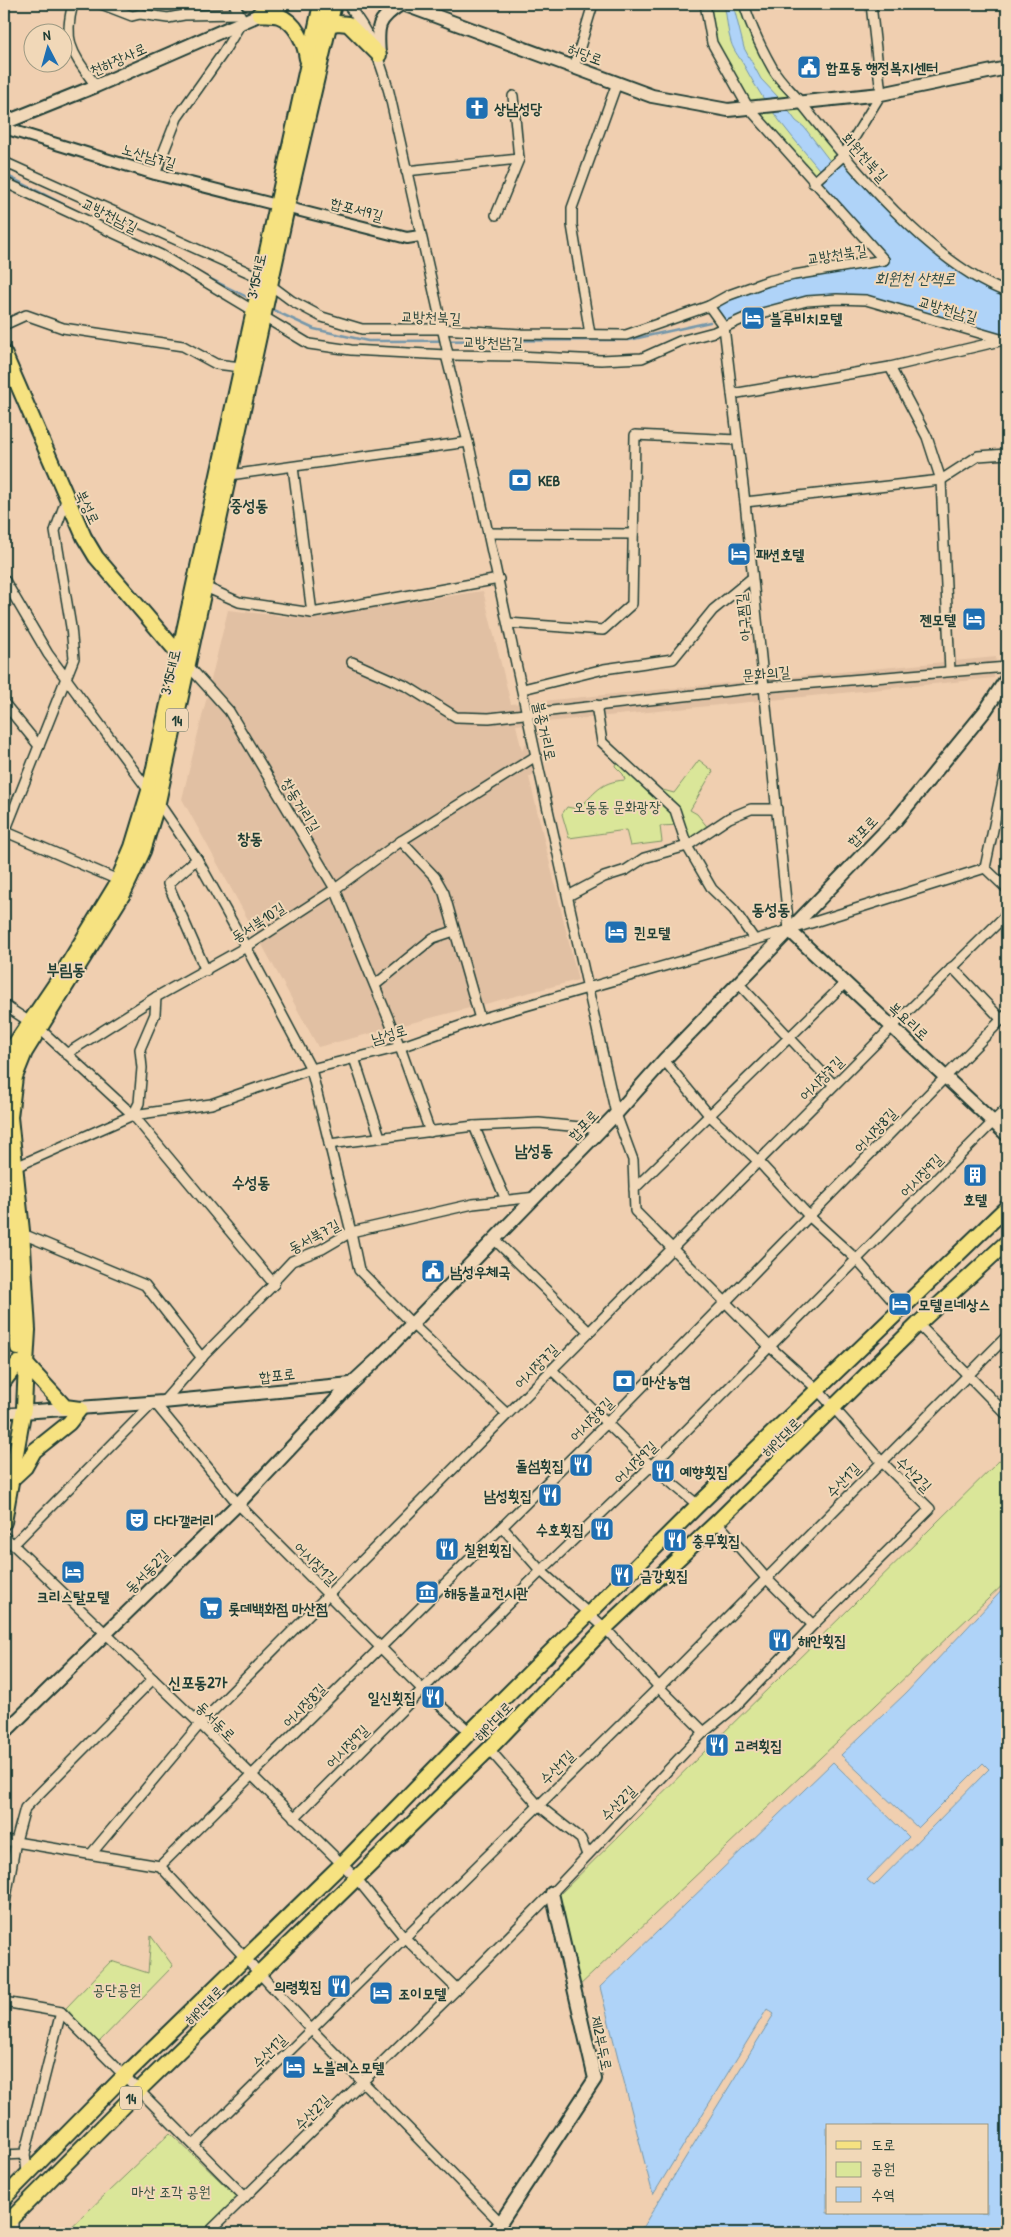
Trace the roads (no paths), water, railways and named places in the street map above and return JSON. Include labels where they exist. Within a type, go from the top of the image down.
[{"type":"main road","points":[[258,14],[271,4]]},
{"type":"main road","name":"천하장사로","points":[[4,123],[96,86],[241,17],[258,14],[284,4]]},
{"type":"main road","name":"3·15대로","points":[[283,205],[308,64],[321,4]]},
{"type":"main road","name":"3·15대로","points":[[4,1094],[6,1075],[15,1044],[67,986],[123,894],[143,851],[158,802],[230,475],[266,282],[283,205],[334,4]]},
{"type":"main road","points":[[379,55],[377,30],[388,12],[402,4]]},
{"type":"main road","name":"허당로","points":[[402,4],[652,96],[728,110],[797,102]]},
{"type":"main road","points":[[258,14],[279,16],[293,26],[305,46],[308,64]]},
{"type":"main road","points":[[330,25],[338,23],[348,24],[379,55]]},
{"type":"main road","points":[[797,102],[881,94],[1007,68]]},
{"type":"main road","name":"3·15대로","points":[[22,1412],[22,1363],[28,1330],[7,1170],[10,1117],[15,1077],[34,1025],[118,880],[132,847],[148,791],[241,367],[259,314]]},
{"type":"main road","name":"북성로","points":[[4,353],[41,436],[66,500],[96,557],[178,653]]},
{"type":"main road","name":"합포로","points":[[22,1412],[80,1409],[351,1384],[536,1197],[616,1114],[664,1060],[740,984],[789,930],[896,820],[985,711],[1007,678]]},
{"type":"main road","name":"복요리로","points":[[789,930],[1007,1135]]},
{"type":"main road","name":"해안대로","points":[[4,2198],[123,2077],[342,1864],[470,1732],[698,1505],[817,1388],[1007,1207]]},
{"type":"main road","name":"해안대로","points":[[8,2221],[259,1972],[489,1749],[605,1628],[717,1522],[918,1324],[1007,1242]]},
{"type":"main road","points":[[4,1381],[22,1363],[65,1407],[80,1409]]},
{"type":"main road","name":"동서동2길","points":[[4,1733],[238,1504],[351,1384]]},
{"type":"main road","points":[[4,1464],[11,1480],[25,1468],[34,1451],[69,1423],[80,1409]]},
{"type":"main road","name":"14","points":[[4,1522],[22,1412]]},
{"type":"main road","name":"제2부두로","points":[[497,2228],[595,2079],[552,1893]]},
{"type":"street","points":[[73,4],[68,24],[69,43],[78,62],[96,86]]},
{"type":"street","points":[[101,4],[132,16],[140,14],[168,18],[184,15],[241,17]]},
{"type":"street","points":[[234,4],[241,17]]},
{"type":"street","points":[[348,4],[356,14],[379,55],[389,92],[442,331]]},
{"type":"street","points":[[574,67],[593,4]]},
{"type":"street","points":[[705,4],[712,43],[748,107],[813,183],[843,156],[881,94],[871,4]]},
{"type":"street","name":"회원천북길","points":[[744,4],[752,30],[774,72],[843,156],[930,244],[963,268],[1007,292]]},
{"type":"street","points":[[155,174],[177,118],[223,53],[241,17]]},
{"type":"street","points":[[590,334],[572,225],[572,208],[617,83]]},
{"type":"street","points":[[496,215],[518,159],[513,96]]},
{"type":"street","name":"노산남7길","points":[[4,128],[155,174],[283,205]]},
{"type":"street","points":[[406,172],[518,159]]},
{"type":"street","name":"교방천북길","points":[[4,162],[266,282],[292,302],[322,318],[362,329],[521,334],[626,336],[709,306],[730,295],[794,274],[884,260],[813,183]]},
{"type":"street","name":"교방천남길","points":[[4,182],[160,255],[309,344],[351,350],[447,355],[601,360],[642,358],[747,317],[807,301],[866,300],[1006,340]]},
{"type":"street","name":"합포서9길","points":[[283,205],[407,238],[420,236]]},
{"type":"street","name":"아구찜길","points":[[709,306],[724,327],[765,687],[789,930]]},
{"type":"street","points":[[4,325],[26,315],[64,328],[183,346],[216,364],[241,367]]},
{"type":"street","name":"불종거리로","points":[[442,331],[499,579],[536,756],[616,1114],[633,1160],[635,1211],[672,1248]]},
{"type":"street","points":[[732,394],[890,367],[1006,340]]},
{"type":"street","points":[[890,367],[927,438],[941,480],[950,671]]},
{"type":"street","points":[[508,623],[603,630],[632,604],[635,435],[737,440]]},
{"type":"street","points":[[230,475],[293,468],[468,442]]},
{"type":"street","points":[[745,502],[941,480],[978,456],[1007,454]]},
{"type":"street","points":[[293,468],[312,613]]},
{"type":"street","points":[[66,500],[55,531],[71,627],[74,658],[67,680],[4,832],[118,880]]},
{"type":"street","points":[[488,532],[633,534]]},
{"type":"street","points":[[523,689],[604,669],[673,659],[713,610],[752,578]]},
{"type":"street","points":[[4,579],[48,654],[148,791]]},
{"type":"street","points":[[206,588],[239,602],[312,613],[499,579]]},
{"type":"street","name":"창동거리길","points":[[178,653],[229,711],[335,889],[376,985],[430,1132]]},
{"type":"street","name":"문화의길","points":[[352,662],[408,687],[456,717],[489,718],[765,687],[1007,666]]},
{"type":"street","points":[[4,703],[39,746]]},
{"type":"street","points":[[596,705],[602,742],[675,810],[687,846],[712,888],[734,910],[754,940]]},
{"type":"street","name":"동서북10길","points":[[66,1054],[156,997],[206,971],[246,947],[335,889],[401,841],[536,756]]},
{"type":"street","points":[[1007,763],[985,868],[1007,889]]},
{"type":"street","points":[[158,802],[197,859],[310,1069],[359,1270],[412,1324],[507,1414]]},
{"type":"street","points":[[568,896],[604,877],[626,870],[644,858],[687,846],[729,818],[751,809],[777,809]]},
{"type":"street","points":[[401,841],[434,877],[444,893],[480,1019]]},
{"type":"street","points":[[197,859],[168,884],[206,971]]},
{"type":"street","name":"남성로","points":[[7,1170],[133,1115],[211,1104],[310,1069],[400,1047],[480,1019],[789,930],[985,868]]},
{"type":"street","name":"어시장7길","points":[[91,1854],[200,1724],[758,1161],[1007,914]]},
{"type":"street","points":[[376,985],[432,938],[454,931]]},
{"type":"street","points":[[952,968],[1005,1017]]},
{"type":"street","points":[[634,1188],[845,983]]},
{"type":"street","points":[[740,984],[834,1085]]},
{"type":"street","points":[[133,1115],[139,1103],[142,1068],[140,1049],[155,1014],[156,997]]},
{"type":"street","points":[[4,1005],[34,1025],[133,1115],[274,1284]]},
{"type":"street","name":"어시장8길","points":[[160,1866],[503,1528],[1005,1017]]},
{"type":"street","points":[[4,1055],[15,1044]]},
{"type":"street","points":[[354,1058],[380,1137]]},
{"type":"street","points":[[664,1060],[710,1116],[856,1259],[900,1309]]},
{"type":"street","name":"어시장9길","points":[[294,1818],[541,1571],[651,1466],[1007,1108]]},
{"type":"street","points":[[329,1144],[474,1126],[539,1123],[601,1129]]},
{"type":"street","points":[[474,1126],[506,1200]]},
{"type":"street","name":"동서북7길","points":[[13,1546],[202,1358],[274,1284],[277,1277],[292,1261],[322,1249],[351,1232],[473,1204],[536,1197]]},
{"type":"street","points":[[16,1231],[145,1285],[202,1358]]},
{"type":"street","points":[[494,1239],[589,1332]]},
{"type":"street","name":"수산2길","points":[[208,2233],[457,1989],[552,1893],[704,1732],[736,1706],[813,1625],[930,1509],[881,1461],[817,1388],[769,1346],[672,1248]]},
{"type":"street","points":[[918,1324],[1007,1416]]},
{"type":"street","name":"수산1길","points":[[194,2145],[659,1687],[1007,1336]]},
{"type":"street","points":[[552,1370],[651,1466],[698,1505]]},
{"type":"street","name":"어시장1길","points":[[158,1402],[238,1504],[424,1690],[470,1732]]},
{"type":"street","points":[[4,1413],[22,1412]]},
{"type":"street","points":[[717,1522],[766,1578],[813,1625]]},
{"type":"street","points":[[503,1528],[541,1571],[605,1628],[659,1687],[704,1732]]},
{"type":"street","name":"동서동로","points":[[4,1536],[105,1635],[200,1724],[342,1864],[357,1879],[404,1937],[457,1989]]},
{"type":"street","points":[[4,1909],[16,1841],[25,1808],[153,1679]]},
{"type":"street","points":[[489,1749],[538,1805],[581,1839],[587,1855]]},
{"type":"street","points":[[4,1840],[160,1866],[497,2228]]},
{"type":"street","points":[[4,2002],[61,2012],[123,2077],[194,2145],[245,2198]]},
{"type":"street","points":[[27,2173],[25,2154],[61,2012]]},
{"type":"street","points":[[4,2155],[25,2154]]},
{"type":"street","points":[[8,2221],[13,2233]]},
{"type":"water","name":"회원천 산책로","points":[[724,4],[733,4],[744,48],[761,79],[779,98],[796,121],[804,127],[833,165],[843,156],[924,239],[1007,292],[1007,341],[866,300],[807,301],[724,327],[709,306],[768,281],[883,260],[813,183],[823,174],[791,136],[754,84],[732,46]]},
{"type":"water","points":[[1007,1585],[1007,2233],[639,2233],[774,2014],[767,2009],[653,2195],[600,1987],[833,1762],[909,1837],[867,1880],[874,1886],[989,1769],[983,1763],[918,1828],[841,1755],[906,1693]]},
{"type":"waterway","points":[[4,174],[81,213]]},
{"type":"waterway","points":[[197,272],[251,299]]},
{"type":"waterway","points":[[271,309],[314,329],[368,341],[629,340],[710,322]]},
{"type":"place","name":"합포동 행정복지센터","points":[[809,67]]},
{"type":"place","name":"상남성당","points":[[477,108]]},
{"type":"place","name":"블루비치모텔","points":[[753,318]]},
{"type":"place","name":"KEB","points":[[520,480]]},
{"type":"place","name":"패션호텔","points":[[739,554]]},
{"type":"place","name":"젠모텔","points":[[974,619]]},
{"type":"place","name":"퀸모텔","points":[[616,932]]},
{"type":"place","name":"호텔","points":[[975,1175]]},
{"type":"place","name":"남성우체국","points":[[433,1271]]},
{"type":"place","name":"모텔르네상스","points":[[900,1304]]},
{"type":"place","name":"마산농협","points":[[624,1381]]},
{"type":"place","name":"돌섬횟집","points":[[581,1465]]},
{"type":"place","name":"예향횟집","points":[[663,1471]]},
{"type":"place","name":"남성횟집","points":[[550,1495]]},
{"type":"place","name":"다다갤러리","points":[[137,1520]]},
{"type":"place","name":"수호횟집","points":[[602,1529]]},
{"type":"place","name":"충무횟집","points":[[675,1540]]},
{"type":"place","name":"칠원횟집","points":[[447,1549]]},
{"type":"place","name":"크리스탈모텔","points":[[73,1572]]},
{"type":"place","name":"금강횟집","points":[[622,1575]]},
{"type":"place","name":"해동불교전시관","points":[[427,1592]]},
{"type":"place","name":"롯데백화점 마산점","points":[[211,1608]]},
{"type":"place","name":"해안횟집","points":[[780,1640]]},
{"type":"place","name":"일신횟집","points":[[433,1697]]},
{"type":"place","name":"고려횟집","points":[[717,1745]]},
{"type":"place","name":"의령횟집","points":[[339,1986]]},
{"type":"place","name":"조이모텔","points":[[381,1993]]},
{"type":"place","name":"노블레스모텔","points":[[294,2067]]},
{"type":"district","name":"중성동","points":[[249,505]]},
{"type":"district","name":"창동","points":[[250,838]]},
{"type":"district","name":"동성동","points":[[771,909]]},
{"type":"district","name":"부림동","points":[[66,969]]},
{"type":"district","name":"남성동","points":[[534,1150]]},
{"type":"district","name":"수성동","points":[[251,1182]]},
{"type":"district","name":"신포동2가","points":[[198,1682]]},
{"type":"park label","name":"오동동 문화광장","points":[[617,806]]},
{"type":"park label","name":"공단공원","points":[[117,1989]]},
{"type":"park label","name":"마산 조각 공원","points":[[171,2191]]}]
